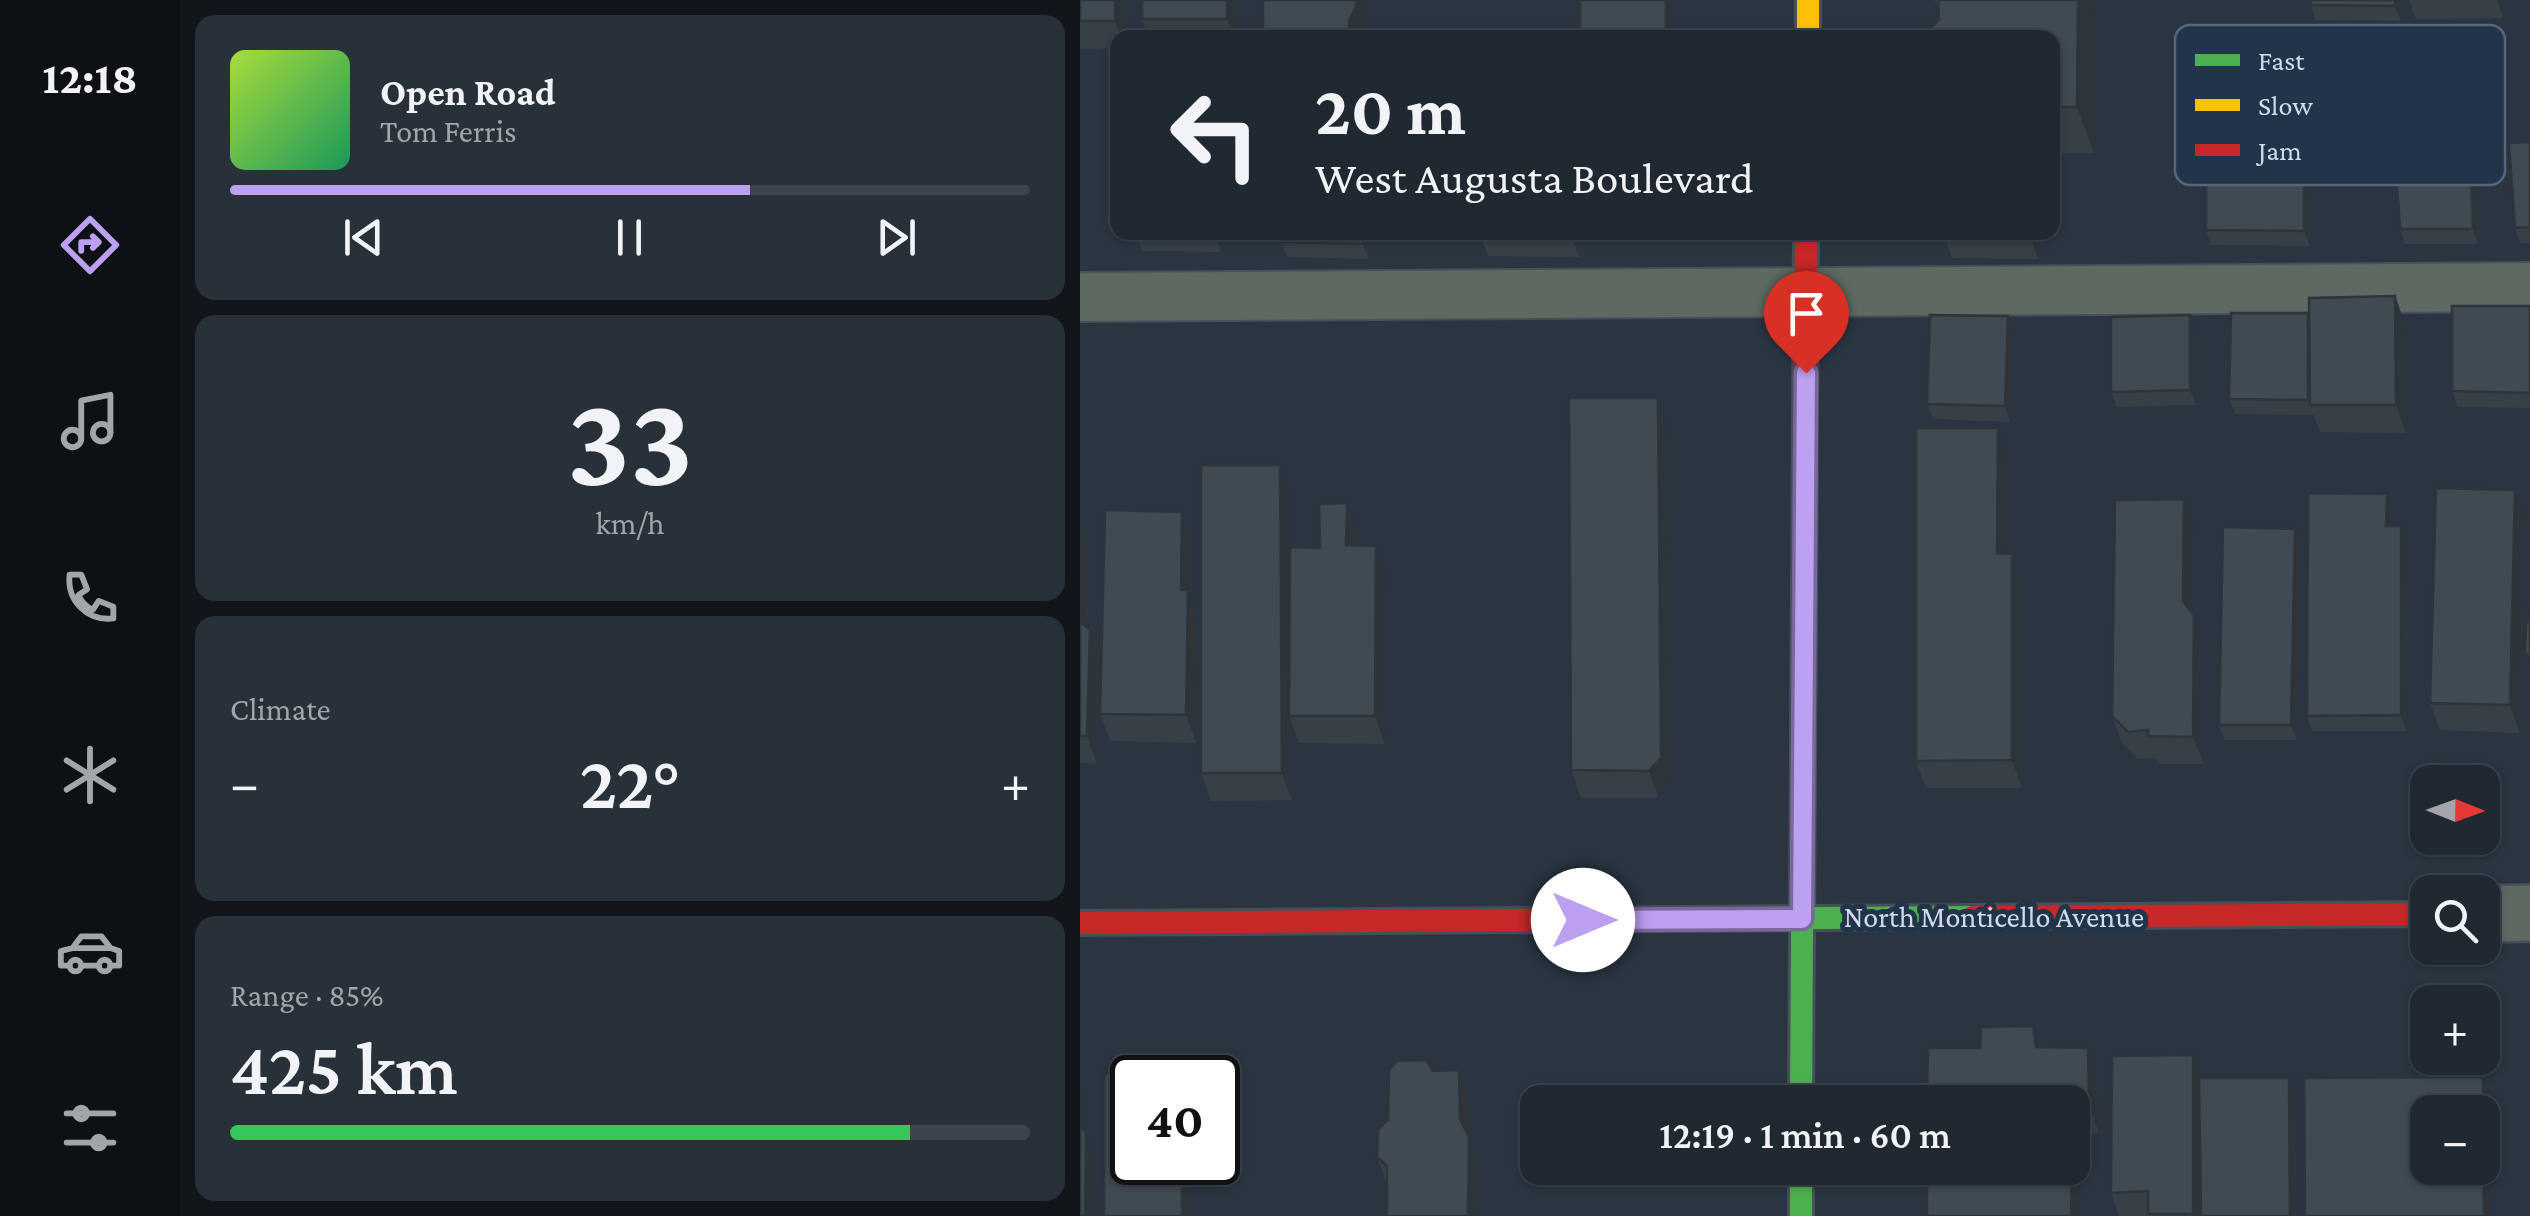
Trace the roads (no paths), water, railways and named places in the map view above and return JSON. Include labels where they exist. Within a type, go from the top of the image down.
[{"type":"street","points":[[1808,0],[1808,30]]},
{"type":"street","points":[[1801,1085],[1806,240]]},
{"type":"street","points":[[2500,914],[2530,913]]},
{"type":"street","name":"North Monticello Avenue","points":[[1080,924],[2410,914]]},
{"type":"street","points":[[1800,1216],[1801,1185]]},
{"type":"lane","points":[[1080,297],[2530,287]]}]
